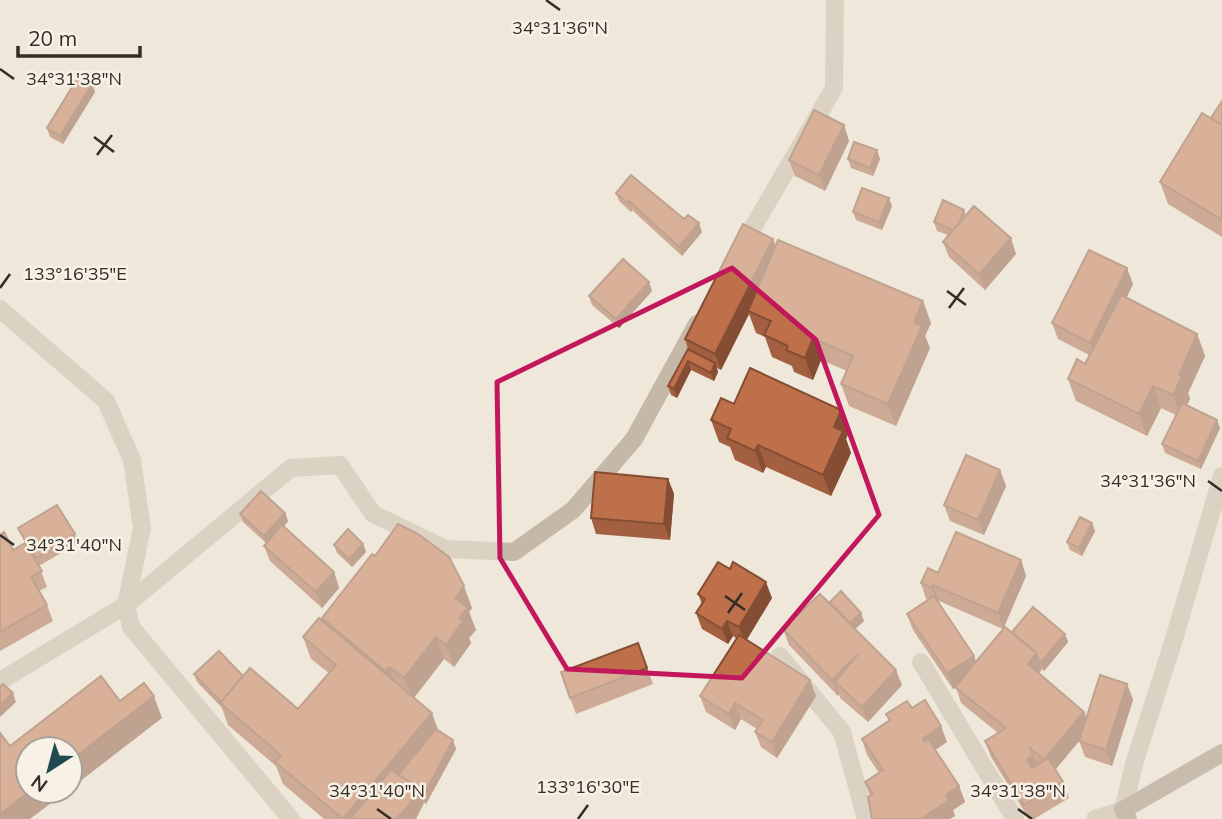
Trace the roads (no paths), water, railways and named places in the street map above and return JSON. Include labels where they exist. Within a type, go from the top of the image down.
[{"type":"main road","points":[[1125,814],[1222,753]]},
{"type":"street","points":[[734,260],[834,88],[835,0]]},
{"type":"street","points":[[0,681],[126,605],[291,468],[340,466],[373,514],[446,549],[514,552],[573,510],[634,439],[707,306]]},
{"type":"street","points":[[0,309],[106,401],[132,460],[142,528],[126,605],[131,627],[291,819]]},
{"type":"street","points":[[1095,819],[1125,814],[1134,764],[1222,476]]},
{"type":"street","points":[[780,656],[842,732],[866,819]]},
{"type":"street","points":[[921,662],[1016,819]]}]
